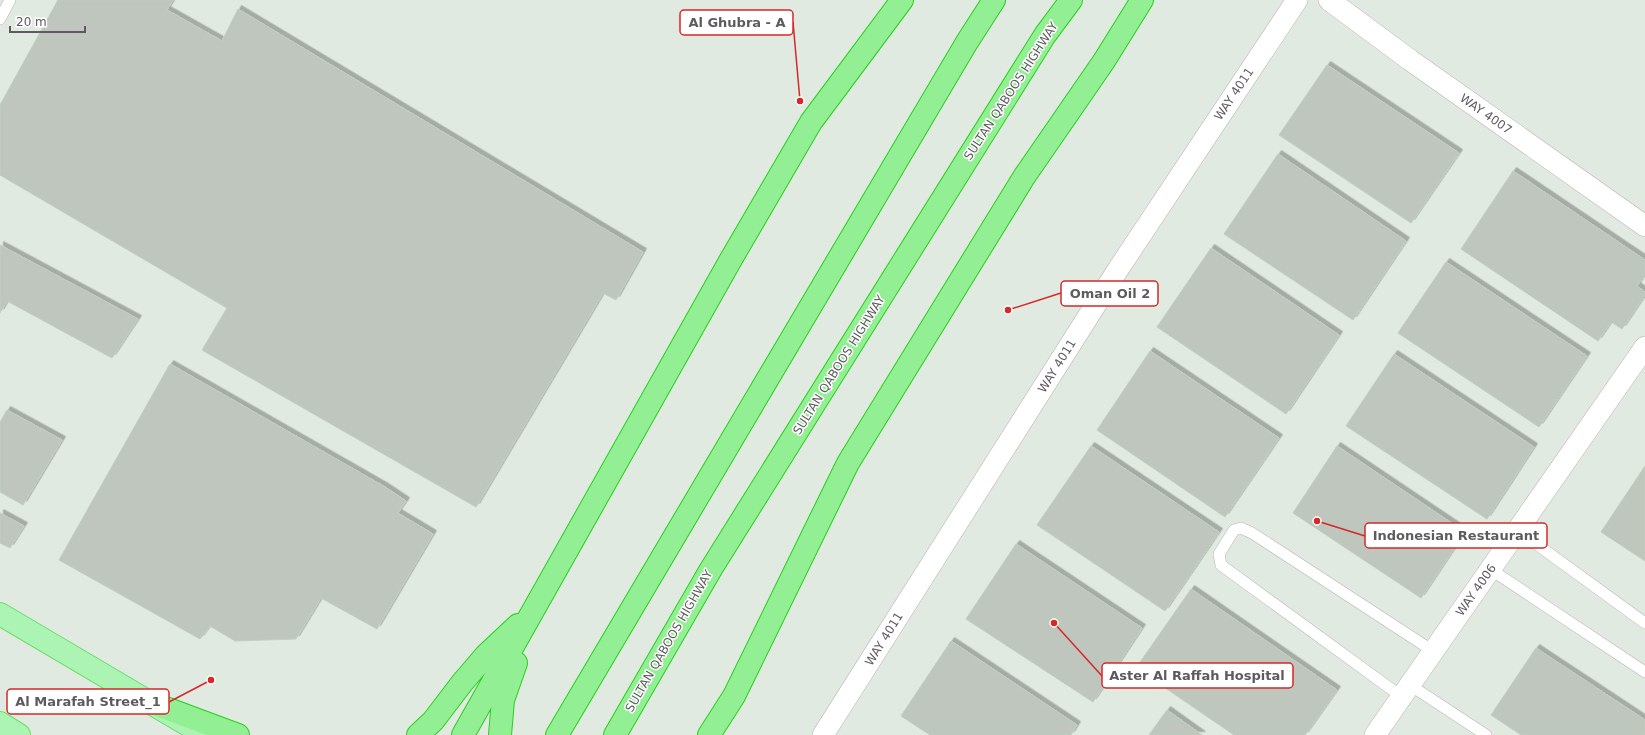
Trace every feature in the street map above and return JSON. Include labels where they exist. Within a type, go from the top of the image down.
[{"type":"highway","points":[[463,735],[726,268],[811,122],[902,0]]},
{"type":"highway","points":[[557,735],[978,23],[994,0]]},
{"type":"highway","name":"SULTAN QABOOS HIGHWAY","points":[[615,735],[711,569],[1045,35],[1071,0]]},
{"type":"highway","points":[[709,735],[734,696],[848,463],[1024,177],[1104,61],[1142,0]]},
{"type":"highway","points":[[418,735],[433,721],[486,655],[537,606]]},
{"type":"highway","points":[[500,735],[503,700],[537,606]]},
{"type":"highway","points":[[722,735],[734,696]]},
{"type":"highway","points":[[144,700],[238,735]]},
{"type":"main road","points":[[0,614],[205,735]]},
{"type":"main road","points":[[0,723],[19,735]]},
{"type":"street","name":"WAY 4011","points":[[823,735],[1117,271],[1297,0]]},
{"type":"street","name":"WAY 4007","points":[[1329,0],[1410,60],[1645,226]]},
{"type":"street","name":"WAY 4006","points":[[1375,735],[1645,347]]},
{"type":"lane","points":[[0,19],[10,0]]},
{"type":"lane","points":[[1433,651],[1252,533],[1241,528],[1234,530],[1219,554],[1221,565],[1406,691],[1486,735]]},
{"type":"lane","points":[[1517,530],[1645,623]]},
{"type":"lane","points":[[1490,569],[1645,672]]},
{"type":"building","points":[[58,0],[173,0],[167,10],[222,41],[238,9],[643,252],[616,300],[603,293],[476,507],[202,350],[227,308],[0,175],[0,105]]},
{"type":"building","points":[[1327,65],[1459,153],[1411,223],[1279,135]]},
{"type":"building","points":[[1278,154],[1406,241],[1353,320],[1224,234]]},
{"type":"building","points":[[1513,171],[1645,260],[1645,274],[1637,286],[1645,292],[1645,295],[1622,329],[1611,322],[1598,341],[1461,249]]},
{"type":"building","points":[[0,245],[138,319],[112,358],[7,301],[0,313]]},
{"type":"building","points":[[1211,248],[1339,335],[1286,414],[1157,327]]},
{"type":"building","points":[[1446,262],[1587,356],[1539,427],[1398,333]]},
{"type":"building","points":[[1150,351],[1279,438],[1225,517],[1097,430]]},
{"type":"building","points":[[1394,354],[1534,447],[1487,519],[1346,426]]},
{"type":"building","points":[[170,364],[385,487],[406,501],[398,513],[433,534],[377,629],[321,598],[296,639],[235,641],[210,626],[200,639],[59,560]]},
{"type":"building","points":[[7,410],[62,440],[23,505],[0,492],[0,422]]},
{"type":"building","points":[[1091,446],[1219,532],[1165,611],[1037,525]]},
{"type":"building","points":[[1337,446],[1465,532],[1421,598],[1293,513]]},
{"type":"building","points":[[1645,466],[1645,561],[1601,532]]},
{"type":"building","points":[[0,513],[24,526],[10,548],[0,543]]},
{"type":"building","points":[[1016,544],[1142,628],[1093,702],[966,619]]},
{"type":"building","points":[[1191,589],[1337,690],[1305,735],[1234,735],[1136,668]]},
{"type":"building","points":[[951,641],[1077,725],[1071,735],[930,735],[901,716]]},
{"type":"building","points":[[1536,648],[1645,720],[1645,735],[1521,735],[1491,715]]},
{"type":"building","points":[[1167,710],[1202,735],[1149,735]]},
{"type":"place","name":"Al Ghubra - A","points":[[800,101]]},
{"type":"place","name":"Oman Oil 2","points":[[1008,310]]},
{"type":"place","name":"Indonesian Restaurant","points":[[1317,521]]},
{"type":"place","name":"Aster Al Raffah Hospital","points":[[1054,623]]},
{"type":"place","name":"Al Marafah Street_1","points":[[211,680]]}]
